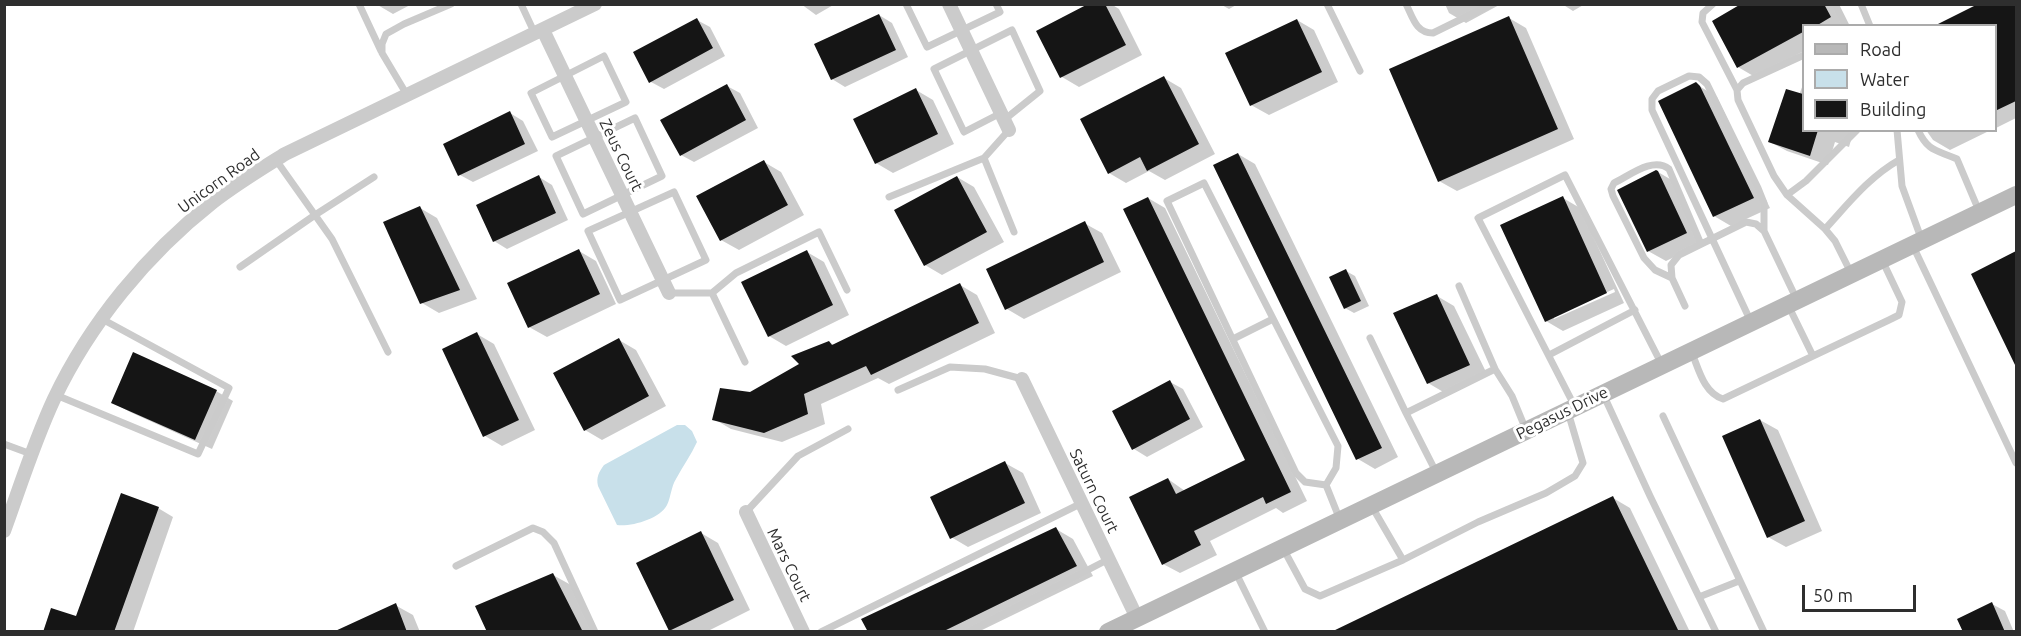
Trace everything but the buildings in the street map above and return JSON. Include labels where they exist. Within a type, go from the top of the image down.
[{"type":"street","name":"Unicorn Road","points":[[4,531],[31,454],[56,395],[78,355],[122,291],[176,234],[212,203],[276,160],[595,4]]},
{"type":"street","points":[[949,4],[1005,121]]},
{"type":"street","name":"Zeus Court","points":[[539,32],[565,76],[669,293]]},
{"type":"street","name":"Pegasus Drive","points":[[1108,632],[2016,195]]},
{"type":"street","name":"Saturn Court","points":[[1022,379],[1137,618]]},
{"type":"street","name":"Mars Court","points":[[746,512],[803,632]]},
{"type":"lane","points":[[359,4],[382,53],[407,95]]},
{"type":"lane","points":[[382,53],[382,44],[386,34],[451,4]]},
{"type":"lane","points":[[520,4],[539,32]]},
{"type":"lane","points":[[906,4],[927,48],[998,8]]},
{"type":"lane","points":[[1327,4],[1360,71]]},
{"type":"lane","points":[[1406,4],[1417,28],[1424,33],[1433,33],[1492,4]]},
{"type":"lane","points":[[1835,4],[1845,24]]},
{"type":"lane","points":[[1861,4],[1869,24]]},
{"type":"lane","points":[[1711,6],[1703,13],[1702,22],[1737,90],[1738,100],[1774,176],[1787,195],[1825,229],[1835,242],[1852,274]]},
{"type":"lane","points":[[889,197],[984,158],[1005,121],[1040,92],[1012,30],[934,69],[964,132],[1005,121]]},
{"type":"lane","points":[[1737,90],[1743,83],[1802,55]]},
{"type":"lane","points":[[604,56],[626,102],[552,137],[531,93],[565,76],[604,56]]},
{"type":"lane","points":[[1751,322],[1652,110],[1652,99],[1658,91],[1689,76],[1699,77],[1707,84],[1758,188],[1764,203],[1764,231],[1813,356]]},
{"type":"lane","points":[[634,118],[662,176],[583,214],[556,156],[594,137],[634,118]]},
{"type":"lane","points":[[1787,195],[1806,182],[1855,132]]},
{"type":"lane","points":[[1897,132],[1905,200],[1917,242],[2016,464]]},
{"type":"lane","points":[[1919,132],[1930,150],[1957,159],[1979,213]]},
{"type":"lane","points":[[984,158],[1014,232]]},
{"type":"lane","points":[[276,160],[332,239],[387,352]]},
{"type":"lane","points":[[1825,229],[1872,179],[1899,160]]},
{"type":"lane","points":[[1672,278],[1655,270],[1644,258],[1613,196],[1611,189],[1614,183],[1654,164],[1663,164],[1669,170],[1701,244]]},
{"type":"lane","points":[[1283,548],[1305,589],[1320,596],[1403,560],[1478,522],[1546,493],[1575,476],[1583,463],[1571,409],[1549,355],[1479,218],[1565,175],[1662,365]]},
{"type":"lane","points":[[240,267],[374,177]]},
{"type":"lane","points":[[1204,183],[1338,446],[1336,468],[1326,485],[1305,482],[1296,473],[1167,201],[1204,183]]},
{"type":"lane","points":[[674,192],[706,260],[620,300],[588,231],[630,212],[674,192]]},
{"type":"lane","points":[[1686,306],[1672,278],[1671,265],[1679,255],[1746,222],[1756,224],[1764,231]]},
{"type":"lane","points":[[669,293],[712,293],[736,273],[819,232],[847,290]]},
{"type":"lane","points":[[1691,351],[1708,389],[1716,397],[1723,399],[1899,315],[1902,302],[1882,259]]},
{"type":"lane","points":[[1459,286],[1495,369],[1512,396],[1527,430]]},
{"type":"lane","points":[[712,293],[745,362]]},
{"type":"lane","points":[[1549,355],[1635,310]]},
{"type":"lane","points":[[56,395],[198,454],[229,388],[102,319]]},
{"type":"lane","points":[[1233,339],[1273,319]]},
{"type":"lane","points":[[1370,338],[1437,474]]},
{"type":"lane","points":[[898,390],[950,367],[985,369],[1022,379]]},
{"type":"lane","points":[[1406,413],[1495,369]]},
{"type":"lane","points":[[1603,394],[1716,632]]},
{"type":"lane","points":[[1663,416],[1764,632]]},
{"type":"lane","points":[[746,512],[798,456],[848,429]]},
{"type":"lane","points":[[4,444],[31,454]]},
{"type":"lane","points":[[1326,485],[1340,520]]},
{"type":"lane","points":[[820,632],[1082,503]]},
{"type":"lane","points":[[1371,505],[1403,560]]},
{"type":"lane","points":[[456,566],[533,528],[543,532],[554,543],[595,632]]},
{"type":"lane","points":[[971,631],[1109,559]]},
{"type":"lane","points":[[1235,571],[1265,632]]},
{"type":"lane","points":[[1699,597],[1739,581]]},
{"type":"water","points":[[677,425],[685,425],[692,431],[697,442],[674,482],[667,505],[658,514],[645,521],[630,525],[617,525],[598,486],[598,477],[604,465]]}]
